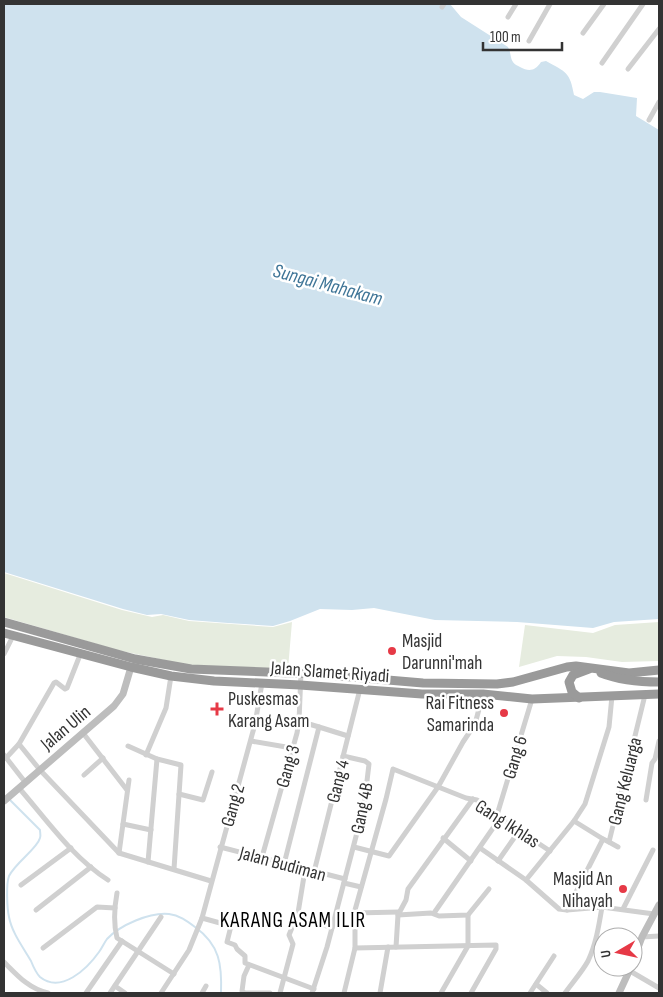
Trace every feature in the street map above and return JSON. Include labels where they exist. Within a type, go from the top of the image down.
[{"type":"highway","name":"Jalan Slamet Riyadi","points":[[4,622],[136,659],[191,669],[301,673],[423,683],[497,684],[513,682],[576,666],[629,673],[659,670]]},
{"type":"highway","name":"Jalan Slamet Riyadi","points":[[4,633],[80,655],[131,667],[171,676],[214,681],[422,694],[483,694],[532,700],[659,694]]},
{"type":"highway","points":[[60,649],[62,639]]},
{"type":"highway","name":"Jalan Slamet Riyadi","points":[[592,668],[610,677],[655,682]]},
{"type":"highway","points":[[579,698],[572,692],[569,682],[573,675],[592,668]]},
{"type":"highway","points":[[314,686],[317,674]]},
{"type":"street","points":[[508,17],[516,4]]},
{"type":"street","points":[[529,41],[550,4]]},
{"type":"street","points":[[583,33],[604,4]]},
{"type":"street","points":[[602,63],[643,4]]},
{"type":"street","points":[[628,69],[659,29]]},
{"type":"street","points":[[649,120],[659,102]]},
{"type":"street","points":[[4,654],[13,636]]},
{"type":"street","points":[[25,782],[5,757],[19,744],[54,683],[56,682],[65,689],[67,688],[80,655]]},
{"type":"street","name":"Jalan Ulin","points":[[6,798],[120,700],[131,667]]},
{"type":"street","name":"Gang 3","points":[[262,857],[299,721],[301,673]]},
{"type":"street","points":[[146,755],[166,708],[171,676]]},
{"type":"street","name":"Gang 2","points":[[174,974],[197,934],[202,918],[255,724],[262,683]]},
{"type":"street","name":"Gang 4","points":[[314,872],[360,689]]},
{"type":"street","points":[[354,847],[389,856],[438,787],[475,724],[483,694]]},
{"type":"street","name":"Gang Keluarga","points":[[567,910],[606,840],[645,695]]},
{"type":"street","name":"Gang Ikhlas","points":[[526,880],[574,821],[585,804],[609,727],[612,696]]},
{"type":"street","name":"Gang 6","points":[[434,913],[480,848],[499,817],[532,700]]},
{"type":"street","points":[[299,721],[348,736]]},
{"type":"street","points":[[284,864],[319,728]]},
{"type":"street","points":[[83,733],[127,790]]},
{"type":"street","points":[[250,740],[292,748]]},
{"type":"street","points":[[646,800],[652,763],[655,759],[659,741]]},
{"type":"street","points":[[19,744],[40,770],[119,853],[211,881]]},
{"type":"street","points":[[128,746],[157,759],[181,765],[174,869]]},
{"type":"street","name":"Gang 4B","points":[[313,991],[345,881],[364,806],[369,766],[365,761],[343,756]]},
{"type":"street","points":[[84,775],[102,758]]},
{"type":"street","points":[[148,862],[157,759]]},
{"type":"street","name":"Gang Ikhlas","points":[[372,852],[393,769],[466,798],[477,800],[550,851]]},
{"type":"street","points":[[179,794],[203,800],[212,772]]},
{"type":"street","points":[[119,853],[129,780]]},
{"type":"street","points":[[19,788],[71,848],[108,880]]},
{"type":"street","points":[[396,947],[398,914],[406,900],[408,889],[473,799]]},
{"type":"street","points":[[574,821],[618,847]]},
{"type":"street","points":[[122,824],[151,830]]},
{"type":"street","points":[[498,861],[519,831]]},
{"type":"street","points":[[443,838],[471,861]]},
{"type":"street","name":"Jalan Budiman","points":[[220,847],[262,857],[361,887]]},
{"type":"street","points":[[22,885],[71,848]]},
{"type":"street","name":"Gang Ikhlas","points":[[480,848],[526,880],[559,908],[567,910]]},
{"type":"street","points":[[623,909],[653,850]]},
{"type":"street","points":[[344,993],[355,948],[354,913],[372,852]]},
{"type":"street","points":[[36,910],[91,867]]},
{"type":"street","points":[[280,993],[293,944],[289,935],[297,916],[305,870]]},
{"type":"street","points":[[441,993],[468,946],[468,915],[489,889]]},
{"type":"street","points":[[117,893],[114,908],[114,925],[120,939],[174,974],[161,993]]},
{"type":"street","points":[[643,935],[659,905]]},
{"type":"street","points":[[43,948],[97,907],[114,908]]},
{"type":"street","points":[[565,993],[587,963],[592,952],[602,907]]},
{"type":"street","points":[[567,910],[602,907],[654,914]]},
{"type":"street","points":[[354,913],[434,913],[439,916],[468,915]]},
{"type":"street","points":[[297,916],[332,928]]},
{"type":"street","points":[[110,993],[161,917]]},
{"type":"street","points":[[202,918],[231,926],[227,942],[235,945],[246,956],[244,962],[313,991]]},
{"type":"street","points":[[643,937],[659,936]]},
{"type":"street","points":[[86,993],[120,939]]},
{"type":"street","points":[[355,948],[496,945],[497,947],[471,992]]},
{"type":"street","points":[[381,993],[388,947]]},
{"type":"street","points":[[530,993],[554,956]]},
{"type":"street","points":[[4,962],[31,987],[48,993]]},
{"type":"street","points":[[249,965],[244,976],[242,991],[245,993],[270,993]]},
{"type":"street","points":[[619,993],[626,977]]},
{"type":"street","points":[[642,977],[659,988]]},
{"type":"street","points":[[536,984],[547,993]]},
{"type":"street","points":[[115,986],[125,993]]},
{"type":"street","points":[[202,993],[206,986]]},
{"type":"shaded area","points":[[4,573],[122,610],[152,617],[163,615],[189,621],[273,627],[292,622],[288,669],[188,665],[117,650],[4,617]]},
{"type":"shaded area","points":[[659,622],[659,661],[622,662],[586,657],[557,656],[519,667],[525,625],[593,633],[615,625]]},
{"type":"water","name":"Sungai Mahakam","points":[[4,4],[450,4],[461,17],[508,47],[512,60],[517,66],[526,70],[532,70],[541,62],[546,61],[563,71],[569,77],[574,95],[583,99],[594,92],[600,92],[637,98],[636,116],[659,130],[659,619],[614,622],[593,628],[517,622],[435,620],[374,608],[352,610],[320,609],[273,626],[228,623],[189,620],[161,614],[147,615],[4,572]]},
{"type":"waterway","points":[[10,800],[40,830],[38,842],[12,871],[7,885],[10,923],[40,977],[48,982],[65,981],[81,972],[99,952],[107,939],[127,924],[144,917],[169,914],[186,921],[210,941],[218,956],[220,965],[221,993]]},
{"type":"place","name":"Masjid Darunni'mah","points":[[392,651]]},
{"type":"place","name":"Puskesmas Karang Asam","points":[[217,709]]},
{"type":"place","name":"Rai Fitness Samarinda","points":[[504,713]]},
{"type":"place","name":"Masjid An Nihayah","points":[[623,889]]},
{"type":"district","name":"KARANG ASAM ILIR","points":[[293,920]]}]
